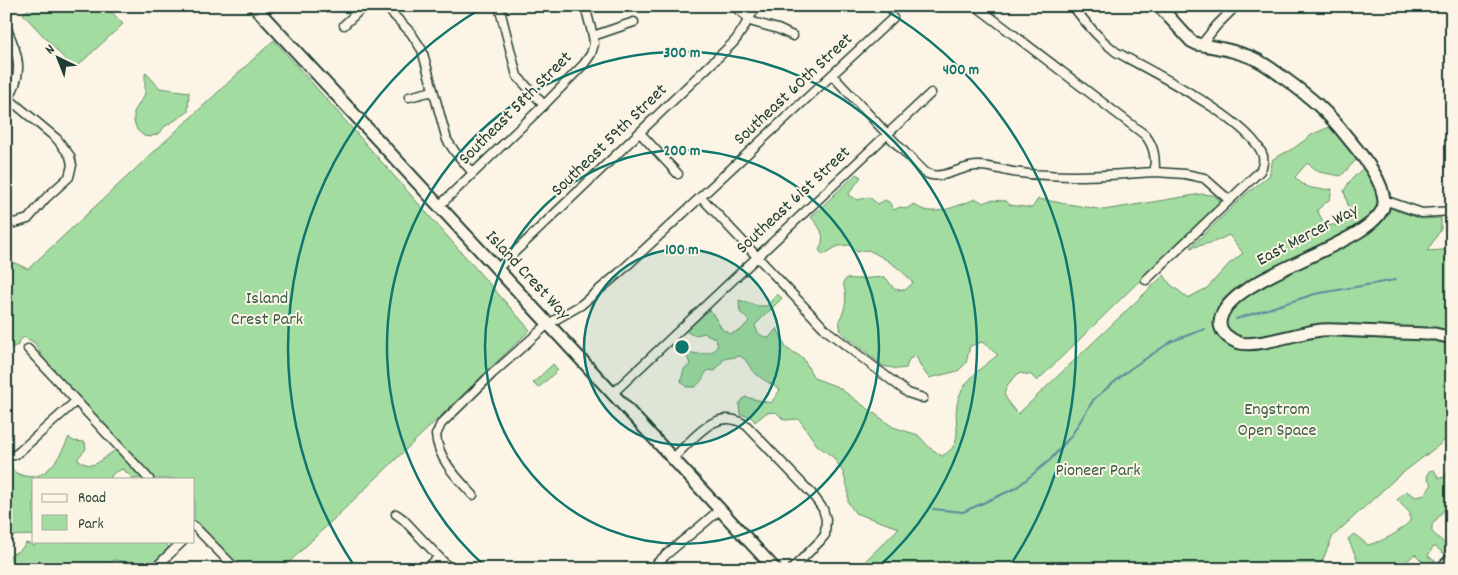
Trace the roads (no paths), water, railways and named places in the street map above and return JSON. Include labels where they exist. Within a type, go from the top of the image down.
[{"type":"main road","name":"Island Crest Way","points":[[254,6],[775,569]]},
{"type":"main road","points":[[1159,6],[1191,41],[1201,45],[1228,50],[1258,61],[1320,106],[1336,123],[1375,176],[1382,188],[1384,200]]},
{"type":"main road","name":"East Mercer Way","points":[[1384,200],[1381,213],[1370,224],[1338,243],[1241,292],[1224,312],[1221,317],[1220,327],[1232,340],[1249,344],[1324,330],[1435,334],[1452,338]]},
{"type":"street","points":[[344,25],[364,6]]},
{"type":"street","points":[[384,6],[408,29],[422,50],[447,140],[473,173]]},
{"type":"street","points":[[498,6],[517,76],[544,105]]},
{"type":"street","points":[[585,6],[593,36],[634,22]]},
{"type":"street","points":[[734,6],[748,19],[788,32],[793,36]]},
{"type":"street","name":"Southeast 59th Street","points":[[497,269],[733,43],[740,35],[757,6]]},
{"type":"street","points":[[976,6],[1145,135],[1155,155],[1155,172]]},
{"type":"street","points":[[1073,6],[1097,36],[1116,52],[1185,89],[1221,113],[1254,142],[1264,161],[1260,171],[1146,280]]},
{"type":"street","points":[[1201,45],[1236,6]]},
{"type":"street","name":"Southeast 60th Street","points":[[473,495],[455,476],[447,464],[436,439],[437,430],[448,417],[492,374],[548,324],[581,305],[701,197],[893,18]]},
{"type":"street","points":[[6,27],[19,62],[16,84],[8,100],[57,139],[70,156],[72,164],[69,177],[46,198],[28,219],[15,224],[6,220]]},
{"type":"street","name":"Southeast 58th Street","points":[[439,206],[584,64],[592,54],[593,36]]},
{"type":"street","points":[[832,74],[924,172],[936,176],[972,166],[1015,172],[1072,176],[1155,172],[1185,174],[1204,178],[1228,200]]},
{"type":"street","points":[[409,97],[433,91]]},
{"type":"street","name":"Southeast 61st Street","points":[[613,393],[931,93]]},
{"type":"street","points":[[640,134],[678,174]]},
{"type":"street","points":[[701,197],[826,330],[908,393],[923,398]]},
{"type":"street","points":[[1384,200],[1422,213],[1452,211]]},
{"type":"street","points":[[28,349],[148,478]]},
{"type":"street","points":[[9,456],[20,451],[76,401]]},
{"type":"street","points":[[673,458],[714,421],[726,418],[736,419],[747,426],[812,494],[823,509],[826,519],[823,538],[792,569]]},
{"type":"street","points":[[651,569],[666,553],[688,538],[720,509]]},
{"type":"street","points":[[396,514],[404,519],[450,569]]},
{"type":"street","points":[[195,529],[236,569]]},
{"type":"street","points":[[154,569],[182,542]]},
{"type":"street","points":[[426,569],[439,557]]},
{"type":"street","points":[[1438,569],[1452,557]]},
{"type":"waterway","points":[[1236,319],[1315,294],[1395,280]]},
{"type":"waterway","points":[[933,509],[963,512],[1016,488],[1050,460],[1071,436],[1094,399],[1130,369],[1172,341],[1205,329]]},
{"type":"park label","name":"Island Crest Park","points":[[267,309]]},
{"type":"park label","name":"Engstrom Open Space","points":[[1277,420]]},
{"type":"park label","name":"Pioneer Park","points":[[1098,471]]}]
